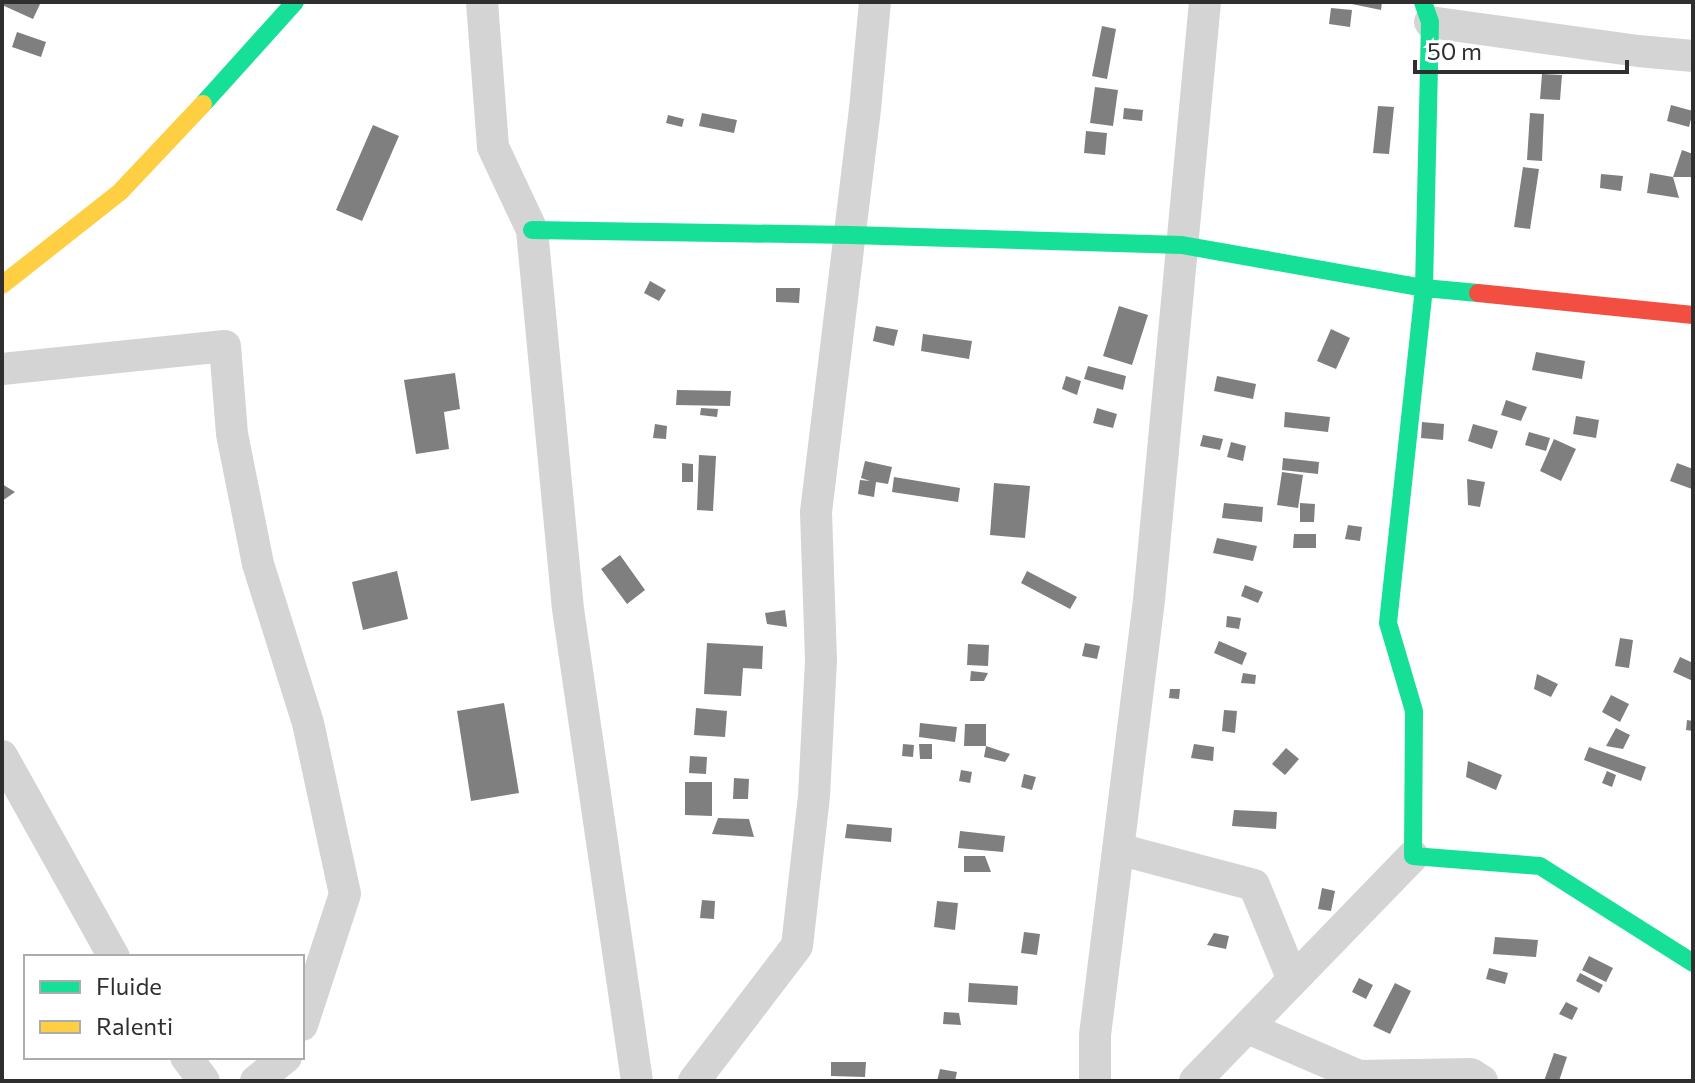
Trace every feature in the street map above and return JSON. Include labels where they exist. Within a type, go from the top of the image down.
[{"type":"main road","points":[[2,285],[120,192],[295,2]]},
{"type":"main road","points":[[1427,12],[1424,288],[1388,623],[1414,711],[1413,856],[1540,866],[1693,963]]},
{"type":"main road","points":[[532,230],[1182,245],[1424,288],[1693,315]]},
{"type":"street","points":[[482,2],[493,147],[532,230],[568,609],[637,1081]]},
{"type":"street","points":[[694,1081],[797,946],[814,796],[821,660],[816,512],[875,2]]},
{"type":"street","points":[[1095,1081],[1095,1035],[1149,600],[1205,2]]},
{"type":"street","points":[[1427,12],[1638,51],[1693,56]]},
{"type":"street","points":[[2,369],[225,346],[232,434],[258,564],[308,723],[345,894],[304,1019]]},
{"type":"street","points":[[2,756],[113,955]]},
{"type":"street","points":[[1118,849],[1254,885],[1293,980]]},
{"type":"street","points":[[1195,1081],[1413,856]]},
{"type":"street","points":[[1248,1028],[1359,1076],[1476,1079]]},
{"type":"street","points":[[188,1059],[204,1081]]},
{"type":"street","points":[[256,1081],[284,1059]]},
{"type":"building","points":[[2,2],[41,2],[33,19],[2,5]]},
{"type":"building","points":[[1342,2],[1382,2],[1381,10]]},
{"type":"building","points":[[1331,8],[1352,10],[1350,27],[1329,24]]},
{"type":"building","points":[[1102,26],[1116,29],[1107,79],[1092,76]]},
{"type":"building","points":[[17,32],[46,42],[41,57],[12,47]]},
{"type":"building","points":[[1542,74],[1562,75],[1560,100],[1540,99]]},
{"type":"building","points":[[1095,87],[1118,90],[1113,126],[1090,123]]},
{"type":"building","points":[[1671,105],[1693,111],[1689,127],[1667,121]]},
{"type":"building","points":[[1378,106],[1394,107],[1389,154],[1373,153]]},
{"type":"building","points":[[1124,108],[1143,110],[1142,121],[1123,119]]},
{"type":"building","points":[[702,113],[737,120],[734,133],[699,126]]},
{"type":"building","points":[[1530,113],[1544,114],[1542,161],[1527,160]]},
{"type":"building","points":[[668,115],[684,119],[682,127],[666,123]]},
{"type":"building","points":[[373,125],[399,136],[362,221],[336,210]]},
{"type":"building","points":[[1086,131],[1107,133],[1105,155],[1084,153]]},
{"type":"building","points":[[1682,150],[1693,154],[1692,177],[1673,177]]},
{"type":"building","points":[[1523,167],[1539,169],[1530,229],[1514,227]]},
{"type":"building","points":[[1650,173],[1673,177],[1679,198],[1647,193]]},
{"type":"building","points":[[1601,174],[1623,176],[1621,191],[1600,188]]},
{"type":"building","points":[[650,281],[666,290],[659,301],[644,293]]},
{"type":"building","points":[[776,288],[800,288],[799,303],[776,302]]},
{"type":"building","points":[[1119,306],[1148,315],[1132,365],[1103,356]]},
{"type":"building","points":[[876,326],[898,330],[894,346],[873,341]]},
{"type":"building","points":[[1331,329],[1350,338],[1336,369],[1317,361]]},
{"type":"building","points":[[923,334],[972,341],[969,359],[921,351]]},
{"type":"building","points":[[1536,352],[1585,361],[1582,379],[1532,370]]},
{"type":"building","points":[[1088,366],[1126,376],[1123,390],[1084,379]]},
{"type":"building","points":[[455,373],[460,409],[444,412],[449,449],[416,454],[404,380]]},
{"type":"building","points":[[1066,376],[1081,381],[1077,395],[1062,389]]},
{"type":"building","points":[[1217,376],[1256,384],[1253,399],[1214,391]]},
{"type":"building","points":[[677,390],[731,391],[730,406],[676,405]]},
{"type":"building","points":[[1506,400],[1527,407],[1521,421],[1501,415]]},
{"type":"building","points":[[701,408],[718,409],[717,417],[700,415]]},
{"type":"building","points":[[1097,408],[1117,414],[1113,428],[1093,423]]},
{"type":"building","points":[[1285,412],[1330,417],[1328,432],[1284,427]]},
{"type":"building","points":[[1576,416],[1599,420],[1596,438],[1573,434]]},
{"type":"building","points":[[1422,422],[1444,424],[1443,440],[1421,438]]},
{"type":"building","points":[[655,424],[667,426],[666,439],[653,438]]},
{"type":"building","points":[[1473,424],[1498,431],[1492,449],[1468,441]]},
{"type":"building","points":[[1529,432],[1550,438],[1546,451],[1525,445]]},
{"type":"building","points":[[1203,435],[1223,439],[1220,450],[1200,446]]},
{"type":"building","points":[[1554,439],[1576,449],[1561,481],[1540,471]]},
{"type":"building","points":[[1231,442],[1246,446],[1243,461],[1227,457]]},
{"type":"building","points":[[699,455],[716,456],[713,511],[697,510]]},
{"type":"building","points":[[1283,458],[1319,462],[1318,474],[1282,470]]},
{"type":"building","points":[[865,461],[892,467],[888,484],[876,482],[874,497],[858,494],[860,480],[870,481],[861,478]]},
{"type":"building","points":[[682,463],[693,464],[693,482],[682,482]]},
{"type":"building","points":[[1677,463],[1693,469],[1692,489],[1670,481]]},
{"type":"building","points":[[1282,472],[1303,475],[1298,508],[1277,505]]},
{"type":"building","points":[[894,477],[960,488],[958,502],[892,492]]},
{"type":"building","points":[[1467,479],[1485,482],[1480,507],[1468,505]]},
{"type":"building","points":[[994,483],[1030,486],[1025,538],[990,535]]},
{"type":"building","points":[[2,484],[15,492],[2,501]]},
{"type":"building","points":[[1224,503],[1263,507],[1262,522],[1222,518]]},
{"type":"building","points":[[1300,503],[1315,504],[1314,522],[1300,522]]},
{"type":"building","points":[[1348,525],[1362,527],[1360,541],[1345,539]]},
{"type":"building","points":[[1294,534],[1316,534],[1316,548],[1293,548]]},
{"type":"building","points":[[1217,538],[1257,546],[1253,561],[1213,553]]},
{"type":"building","points":[[620,555],[645,590],[627,604],[601,569]]},
{"type":"building","points":[[397,571],[408,619],[363,630],[352,582]]},
{"type":"building","points":[[1027,571],[1077,597],[1070,609],[1021,583]]},
{"type":"building","points":[[1245,585],[1263,592],[1258,603],[1241,596]]},
{"type":"building","points":[[785,610],[787,627],[767,624],[765,613]]},
{"type":"building","points":[[1227,616],[1241,618],[1239,629],[1226,627]]},
{"type":"building","points":[[1620,638],[1633,640],[1629,668],[1615,666]]},
{"type":"building","points":[[1219,641],[1247,653],[1242,665],[1214,653]]},
{"type":"building","points":[[707,643],[763,646],[762,669],[743,668],[741,696],[704,694]]},
{"type":"building","points":[[1085,643],[1100,646],[1097,659],[1082,656]]},
{"type":"building","points":[[968,644],[989,645],[988,666],[967,665]]},
{"type":"building","points":[[1680,657],[1693,663],[1693,681],[1673,672]]},
{"type":"building","points":[[971,671],[988,673],[984,681],[970,681]]},
{"type":"building","points":[[1243,673],[1256,675],[1255,684],[1241,683]]},
{"type":"building","points":[[1537,674],[1558,684],[1551,697],[1534,689]]},
{"type":"building","points":[[1170,689],[1180,689],[1179,699],[1169,698]]},
{"type":"building","points":[[1611,695],[1629,704],[1620,722],[1602,712]]},
{"type":"building","points":[[504,703],[519,793],[471,801],[457,711]]},
{"type":"building","points":[[696,708],[727,711],[725,737],[694,735]]},
{"type":"building","points":[[1224,710],[1237,711],[1235,733],[1222,731]]},
{"type":"building","points":[[1687,720],[1693,721],[1693,731],[1686,730]]},
{"type":"building","points":[[920,723],[957,727],[955,742],[919,737]]},
{"type":"building","points":[[965,724],[986,724],[986,746],[964,746]]},
{"type":"building","points":[[1616,728],[1630,735],[1623,749],[1606,746]]},
{"type":"building","points":[[903,744],[914,745],[913,757],[902,756]]},
{"type":"building","points":[[919,744],[932,744],[932,759],[920,759]]},
{"type":"building","points":[[1194,744],[1214,747],[1213,761],[1191,758]]},
{"type":"building","points":[[986,746],[1010,754],[1005,762],[984,757]]},
{"type":"building","points":[[1589,747],[1646,767],[1641,781],[1584,760]]},
{"type":"building","points":[[1286,748],[1299,759],[1285,775],[1272,764]]},
{"type":"building","points":[[690,756],[707,757],[706,774],[689,773]]},
{"type":"building","points":[[1468,761],[1502,775],[1496,790],[1466,777]]},
{"type":"building","points":[[961,770],[972,772],[970,783],[959,781]]},
{"type":"building","points":[[1607,771],[1616,775],[1612,787],[1602,783]]},
{"type":"building","points":[[1024,774],[1036,777],[1032,790],[1021,787]]},
{"type":"building","points":[[734,778],[749,779],[748,799],[733,799]]},
{"type":"building","points":[[685,782],[712,782],[712,816],[685,815]]},
{"type":"building","points":[[1234,810],[1277,812],[1276,829],[1232,826]]},
{"type":"building","points":[[718,818],[749,819],[754,837],[712,834]]},
{"type":"building","points":[[847,824],[892,828],[891,842],[845,838]]},
{"type":"building","points":[[960,831],[1005,836],[1003,852],[958,848]]},
{"type":"building","points":[[964,856],[985,856],[991,872],[964,872]]},
{"type":"building","points":[[1322,888],[1335,891],[1331,911],[1318,909]]},
{"type":"building","points":[[702,900],[715,901],[714,919],[700,918]]},
{"type":"building","points":[[937,901],[958,903],[955,930],[934,927]]},
{"type":"building","points":[[1024,932],[1040,934],[1037,955],[1021,953]]},
{"type":"building","points":[[1214,933],[1229,936],[1226,949],[1207,945]]},
{"type":"building","points":[[1495,937],[1538,940],[1536,957],[1493,954]]},
{"type":"building","points":[[1589,956],[1613,968],[1606,982],[1582,970]]},
{"type":"building","points":[[1489,968],[1508,973],[1505,984],[1486,979]]},
{"type":"building","points":[[1580,973],[1603,985],[1599,993],[1576,981]]},
{"type":"building","points":[[1359,978],[1373,985],[1366,999],[1352,992]]},
{"type":"building","points":[[969,983],[1018,986],[1017,1005],[968,1002]]},
{"type":"building","points":[[1395,983],[1411,991],[1390,1034],[1373,1026]]},
{"type":"building","points":[[1566,1002],[1578,1008],[1572,1020],[1559,1014]]},
{"type":"building","points":[[944,1012],[959,1013],[961,1025],[943,1024]]},
{"type":"building","points":[[1554,1053],[1567,1057],[1559,1081],[1544,1081]]},
{"type":"building","points":[[831,1062],[866,1062],[865,1077],[831,1076]]},
{"type":"building","points":[[940,1069],[957,1072],[955,1081],[937,1081]]},
{"type":"traffic: fast","points":[[203,104],[295,2]]},
{"type":"traffic: fast","points":[[1423,2],[1430,22],[1424,288],[1388,623],[1414,711],[1413,856],[1540,866],[1693,963]]},
{"type":"traffic: fast","points":[[532,230],[1182,245],[1424,288],[1478,293]]},
{"type":"traffic: slow","points":[[2,285],[120,192],[203,104]]},
{"type":"traffic: jam","points":[[1478,293],[1693,315]]}]
